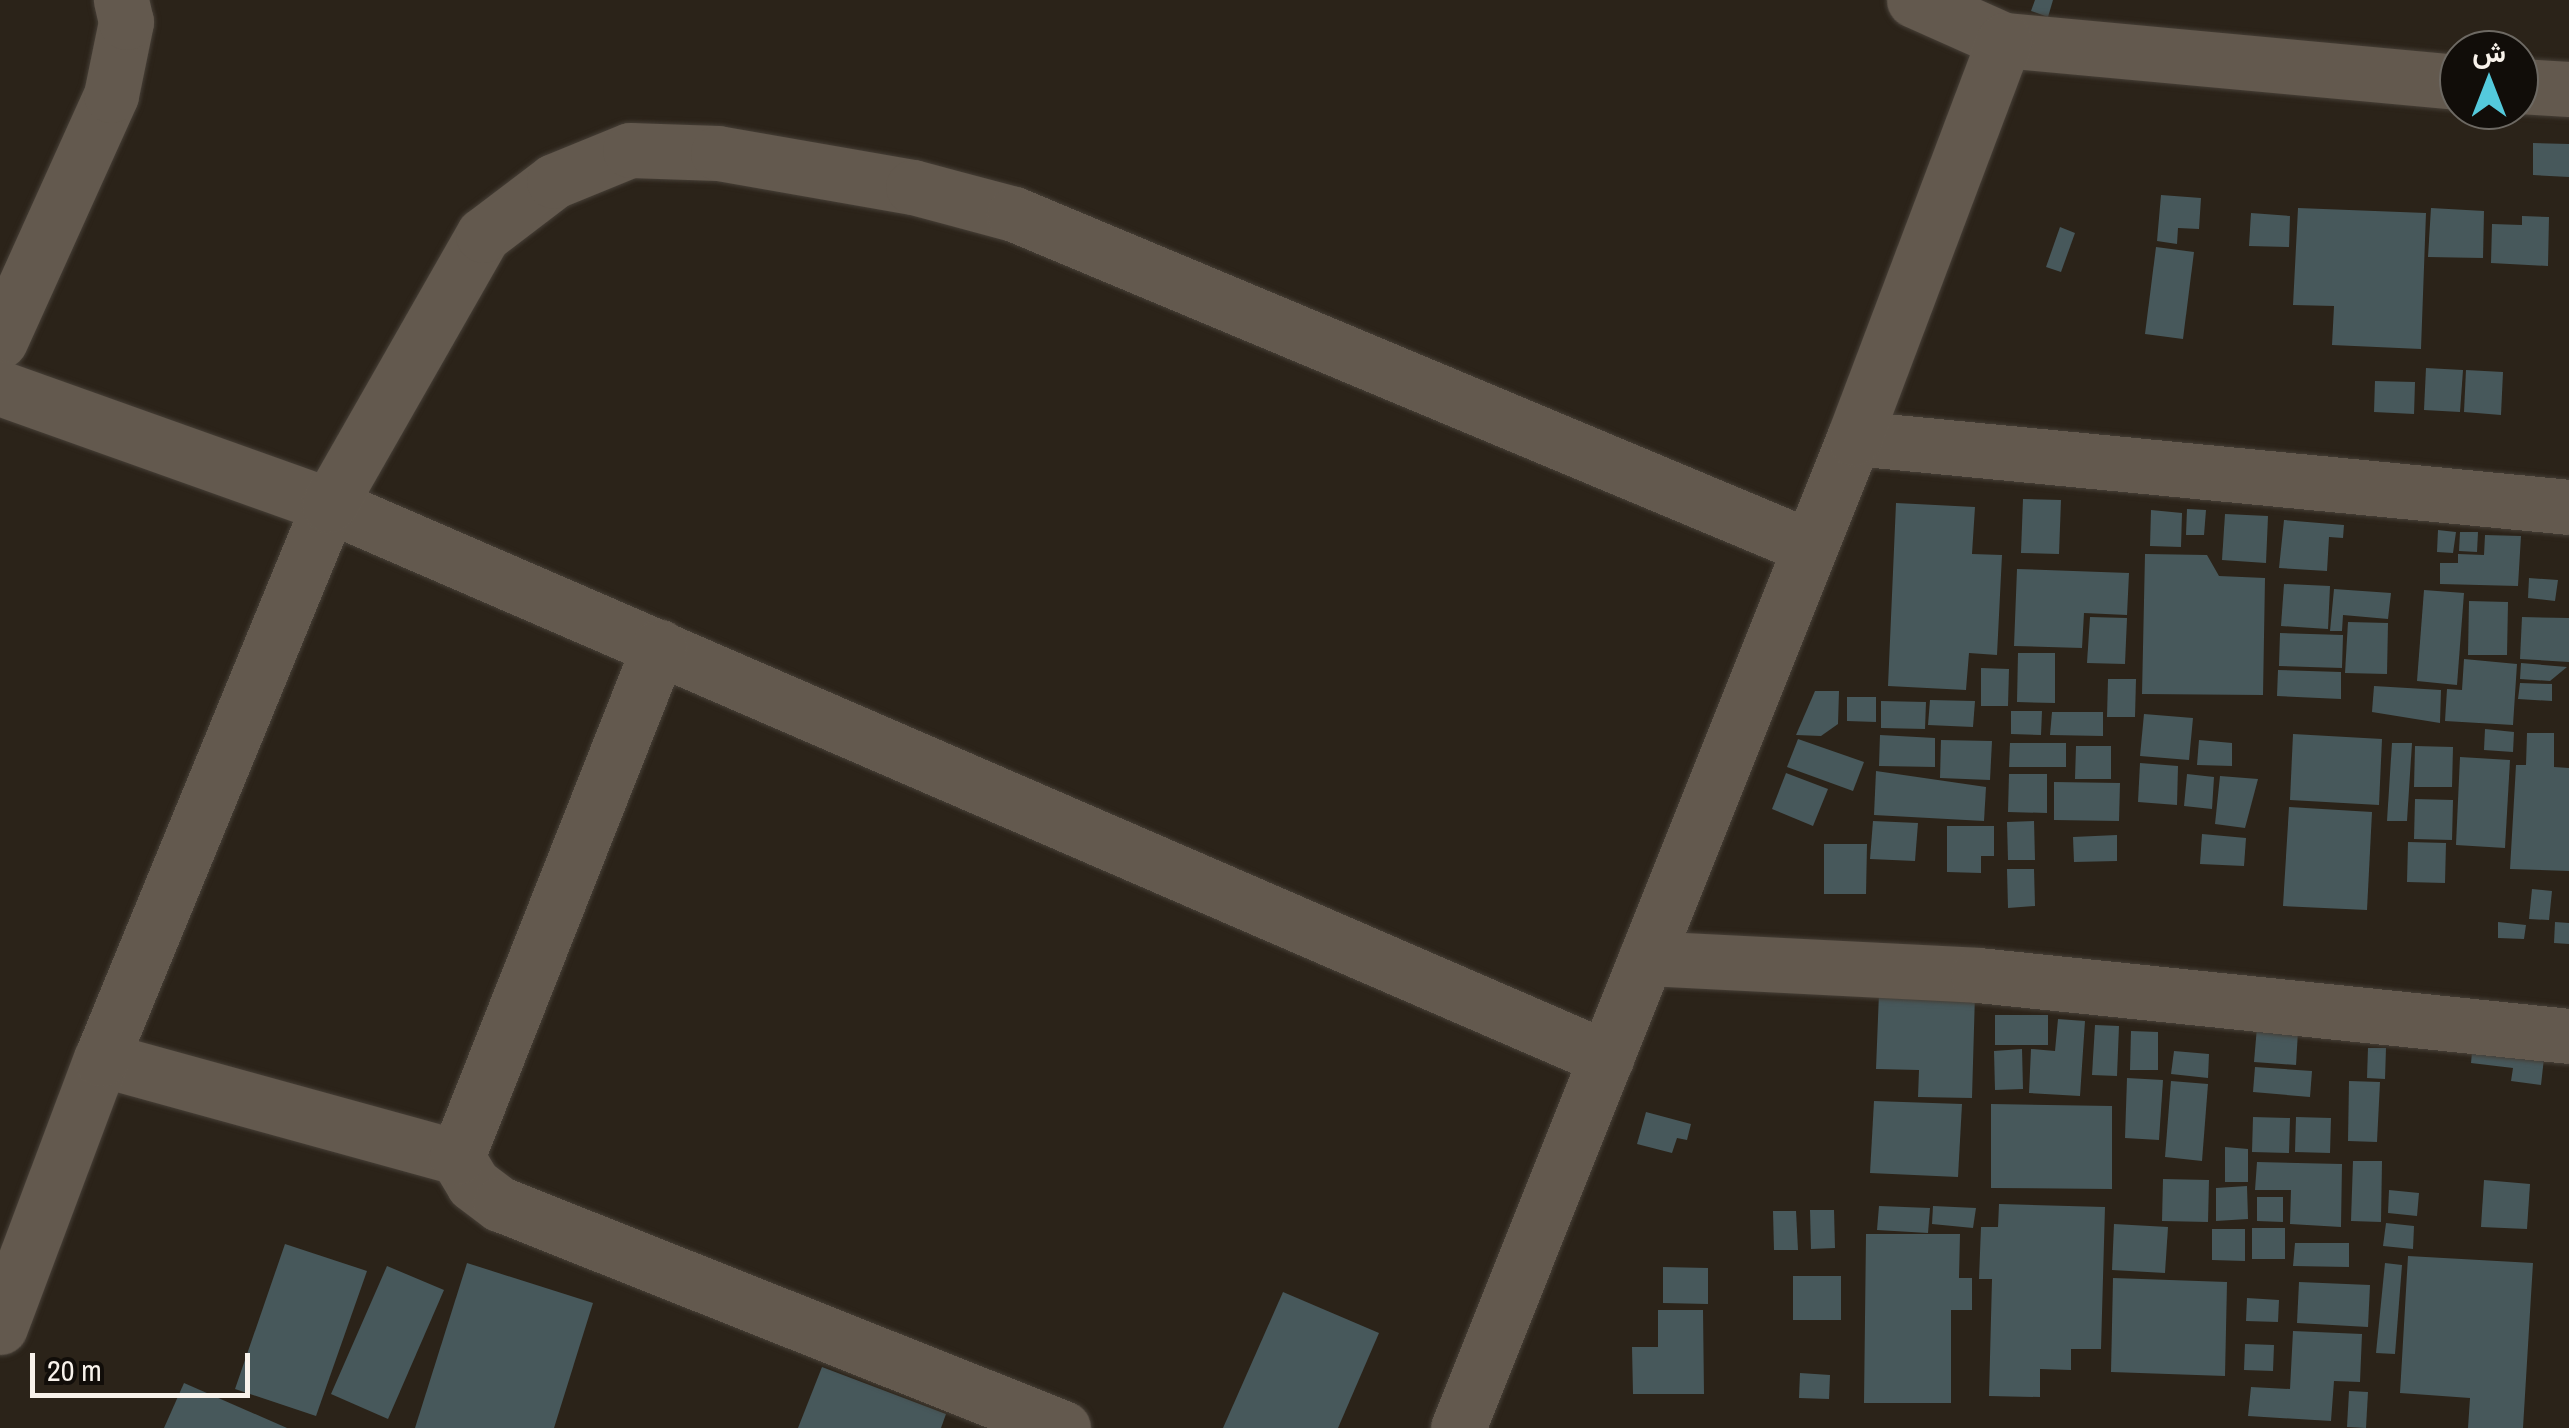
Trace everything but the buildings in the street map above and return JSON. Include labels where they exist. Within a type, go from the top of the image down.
[{"type":"street","points":[[0,340],[110,94],[126,22],[122,0]]},
{"type":"street","points":[[1914,0],[2004,40],[2439,80]]},
{"type":"street","points":[[1458,1428],[1854,438],[2004,40]]},
{"type":"street","points":[[2539,87],[2569,89]]},
{"type":"street","points":[[0,1327],[101,1059],[329,505],[483,235],[554,181],[630,150],[718,153],[913,188],[1014,214],[1810,547]]},
{"type":"street","points":[[0,388],[329,505],[1606,1058]]},
{"type":"street","points":[[1854,438],[2569,507]]},
{"type":"street","points":[[456,1157],[659,647]]},
{"type":"street","points":[[1646,958],[1978,975],[2569,1036]]},
{"type":"street","points":[[101,1059],[456,1157],[473,1184],[500,1204],[1063,1428]]}]
